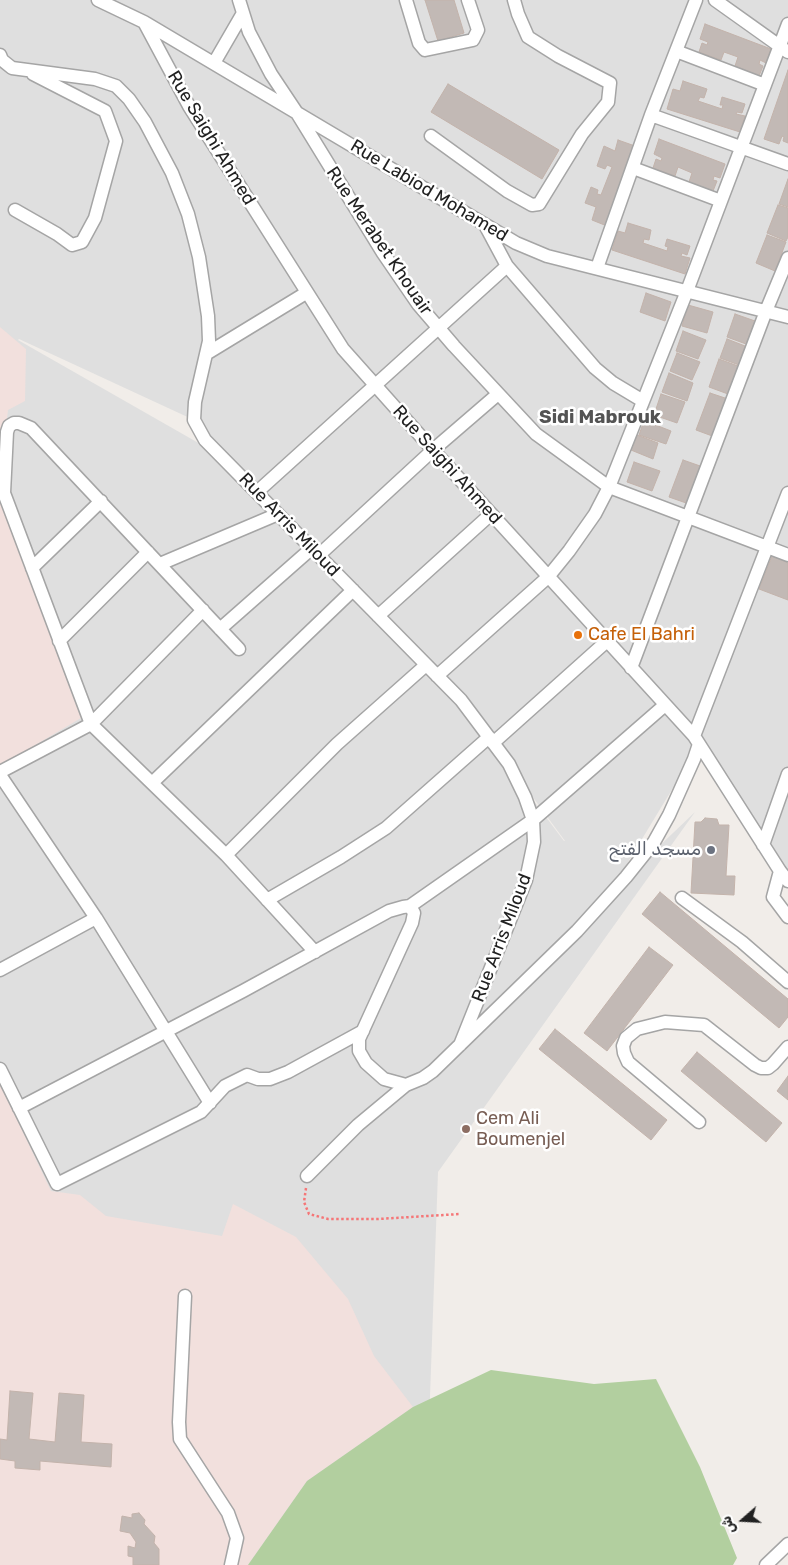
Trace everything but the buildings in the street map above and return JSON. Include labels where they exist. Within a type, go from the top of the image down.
[{"type":"street","name":"Rue Labiod Mohamed","points":[[98,0],[144,22],[516,243],[547,256],[788,317]]},
{"type":"street","name":"Rue Merabet Khouair","points":[[239,0],[249,32],[271,74],[383,253],[418,304],[536,434],[609,487],[788,555]]},
{"type":"street","points":[[406,0],[419,44],[425,50],[473,40],[478,30],[468,0]]},
{"type":"street","points":[[431,136],[507,191],[532,205],[539,204],[582,134],[608,102],[610,83],[558,56],[528,37],[514,0]]},
{"type":"street","points":[[597,268],[651,115],[696,0]]},
{"type":"street","points":[[715,0],[784,49]]},
{"type":"street","points":[[214,63],[243,14]]},
{"type":"street","name":"Rue Saighi Ahmed","points":[[144,22],[189,106],[343,349],[696,740],[784,876]]},
{"type":"street","points":[[437,676],[548,577],[569,551],[594,514],[609,487],[687,291],[765,85],[784,49],[788,24]]},
{"type":"street","points":[[676,51],[765,85]]},
{"type":"street","name":"Rue Arris Miloud","points":[[0,55],[2,60],[12,68],[95,79],[116,86],[130,99],[145,122],[172,173],[188,214],[199,257],[208,316],[209,341],[195,402],[194,420],[205,440],[461,700],[509,764],[525,797],[534,820],[534,842],[526,880],[460,1045]]},
{"type":"street","points":[[15,210],[57,234],[72,245],[82,242],[95,218],[116,141],[104,111],[27,71]]},
{"type":"street","points":[[651,115],[788,164]]},
{"type":"street","points":[[633,168],[721,201]]},
{"type":"street","points":[[484,224],[507,266],[595,368],[612,383],[643,401]]},
{"type":"street","points":[[631,668],[766,311],[788,258]]},
{"type":"street","points":[[257,492],[507,266]]},
{"type":"street","points":[[206,354],[306,293]]},
{"type":"street","points":[[220,629],[315,552],[498,394]]},
{"type":"street","points":[[239,649],[31,428],[20,423],[10,426],[7,432],[4,493],[90,724],[226,855],[315,952]]},
{"type":"street","points":[[306,1176],[358,1125],[406,1085],[433,1072],[577,930],[626,877],[654,842],[669,815],[694,759],[696,740],[788,493]]},
{"type":"street","points":[[32,568],[101,501]]},
{"type":"street","points":[[160,564],[278,514]]},
{"type":"street","points":[[378,616],[491,514]]},
{"type":"street","points":[[59,640],[148,552]]},
{"type":"street","points":[[152,783],[353,590]]},
{"type":"street","points":[[203,610],[90,724],[0,774],[96,918],[210,1103]]},
{"type":"street","points":[[267,900],[341,857],[386,828],[607,642]]},
{"type":"street","points":[[226,855],[337,744],[426,665]]},
{"type":"street","points":[[19,1108],[389,911],[410,906],[534,820],[665,705]]},
{"type":"street","points":[[763,845],[788,774]]},
{"type":"street","points":[[784,876],[774,898],[788,917]]},
{"type":"street","points":[[682,898],[742,942],[788,982]]},
{"type":"street","points":[[406,1085],[384,1079],[366,1063],[360,1051],[359,1039],[412,923],[414,913],[410,906]]},
{"type":"street","points":[[0,970],[96,918]]},
{"type":"street","points":[[699,1122],[628,1062],[623,1046],[626,1038],[638,1029],[665,1022],[704,1025],[761,1068],[768,1068],[788,1047]]},
{"type":"street","points":[[0,1069],[56,1184],[201,1112],[225,1086],[247,1075],[258,1079],[270,1079],[288,1072],[363,1031]]},
{"type":"street","points":[[185,1296],[179,1422],[180,1439],[228,1512],[237,1538],[231,1565]]},
{"type":"street","points":[[766,1565],[788,1544]]},
{"type":"path","points":[[306,1176],[304,1202],[310,1214],[328,1219],[378,1219],[460,1214]]},
{"type":"shaded area","points":[[0,0],[788,0],[788,883],[699,745],[608,895],[695,812],[438,1172],[424,1565],[0,1565]],"holes":[[[18,340],[194,420],[223,457]],[[464,708],[474,717],[565,841],[564,841]]]},
{"type":"shaded area","points":[[0,327],[26,349],[25,401],[8,410],[0,477]]},
{"type":"shaded area","points":[[0,501],[81,718],[0,766]]},
{"type":"shaded area","points":[[0,1084],[51,1191],[80,1195],[106,1216],[222,1236],[233,1204],[296,1237],[348,1299],[374,1356],[413,1407],[307,1481],[248,1565],[0,1565]]},
{"type":"green space","points":[[491,1370],[594,1384],[656,1379],[700,1467],[737,1558],[733,1565],[248,1565],[307,1481],[413,1407]]},
{"type":"place","name":"Cafe El Bahri","points":[[578,635]]},
{"type":"place","name":"مسجد الفتح","points":[[711,850]]},
{"type":"place","name":"Cem Ali Boumenjel","points":[[466,1129]]},
{"type":"district","name":"Sidi Mabrouk","points":[[600,418]]}]
